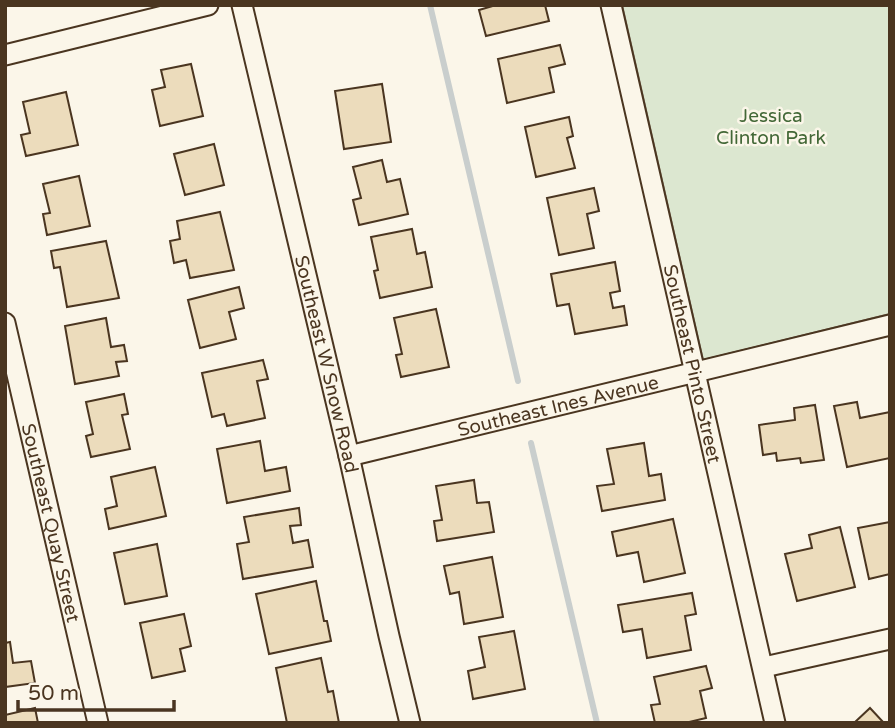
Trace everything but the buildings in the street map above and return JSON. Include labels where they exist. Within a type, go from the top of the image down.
[{"type":"street","points":[[5,55],[208,5]]},
{"type":"street","name":"Southeast W Snow Road","points":[[242,5],[411,723]]},
{"type":"street","name":"Southeast Pinto Street","points":[[611,5],[775,723]]},
{"type":"street","name":"Southeast Quay Street","points":[[5,323],[98,723]]},
{"type":"street","name":"Southeast Ines Avenue","points":[[349,456],[890,326]]},
{"type":"street","points":[[764,667],[890,639]]},
{"type":"green space","name":"Jessica Clinton Park","points":[[622,5],[890,5],[890,314],[703,360]]},
{"type":"waterway","points":[[430,5],[518,381]]},
{"type":"waterway","points":[[531,443],[597,723]]}]
